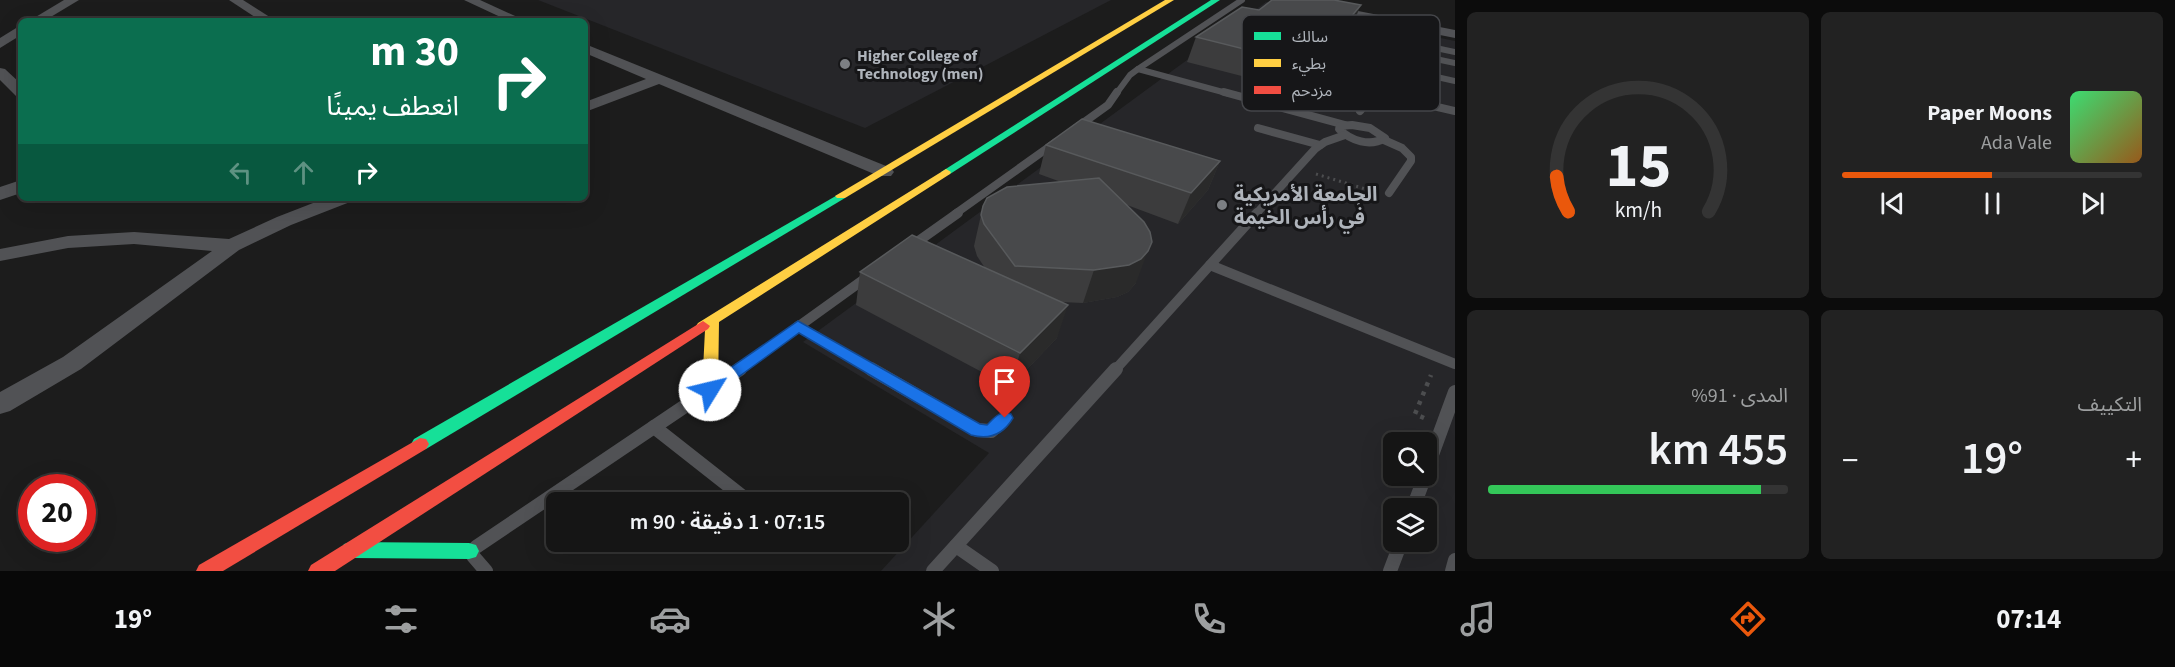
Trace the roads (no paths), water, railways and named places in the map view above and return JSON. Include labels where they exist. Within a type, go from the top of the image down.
[{"type":"main road","points":[[206,571],[885,172],[1170,0]]},
{"type":"main road","points":[[318,571],[1215,0]]},
{"type":"main road","points":[[710,390],[712,321]]},
{"type":"main road","points":[[351,550],[470,551]]},
{"type":"street","points":[[40,18],[73,0]]},
{"type":"street","points":[[235,0],[265,18]]},
{"type":"street","points":[[470,0],[513,18]]},
{"type":"street","points":[[1284,0],[1358,15]]},
{"type":"street","points":[[0,44],[18,31]]},
{"type":"street","points":[[1440,31],[1455,34]]},
{"type":"street","points":[[588,49],[885,172]]},
{"type":"street","points":[[0,72],[18,90]]},
{"type":"street","points":[[588,106],[659,79]]},
{"type":"street","points":[[0,195],[18,187]]},
{"type":"street","points":[[0,404],[72,363],[232,246],[284,221],[335,201]]},
{"type":"street","points":[[0,255],[68,242],[134,238],[232,246]]},
{"type":"lane","points":[[900,253],[1108,105],[1130,75],[1138,69],[1242,0]]},
{"type":"lane","points":[[1440,49],[1455,52]]},
{"type":"lane","points":[[1440,60],[1455,63]]},
{"type":"lane","points":[[1138,69],[1242,100]]},
{"type":"lane","points":[[1440,78],[1455,81]]},
{"type":"lane","points":[[1440,108],[1455,111]]},
{"type":"lane","points":[[1281,111],[1345,130],[1371,142],[1384,140],[1402,148],[1411,157],[1411,161],[1389,193]]},
{"type":"lane","points":[[1258,128],[1320,146]]},
{"type":"lane","points":[[933,571],[1297,168],[1320,146],[1345,130],[1370,128],[1383,134],[1384,140]]},
{"type":"lane","points":[[1210,265],[1455,364]]},
{"type":"lane","points":[[450,564],[710,390],[882,266]]},
{"type":"lane","points":[[798,326],[977,430],[991,431],[1005,418]]},
{"type":"lane","points":[[1437,442],[1455,392]]},
{"type":"lane","points":[[654,427],[737,492]]},
{"type":"lane","points":[[956,546],[992,571]]},
{"type":"lane","points":[[470,551],[486,571]]},
{"type":"lane","points":[[1390,571],[1397,552]]},
{"type":"lane","points":[[1452,571],[1455,560]]},
{"type":"place","name":"Higher College of Technology (men)","points":[[845,64]]},
{"type":"place","name":"الجامعة الأمريكية في رأس الخيمة","points":[[1222,205]]}]
